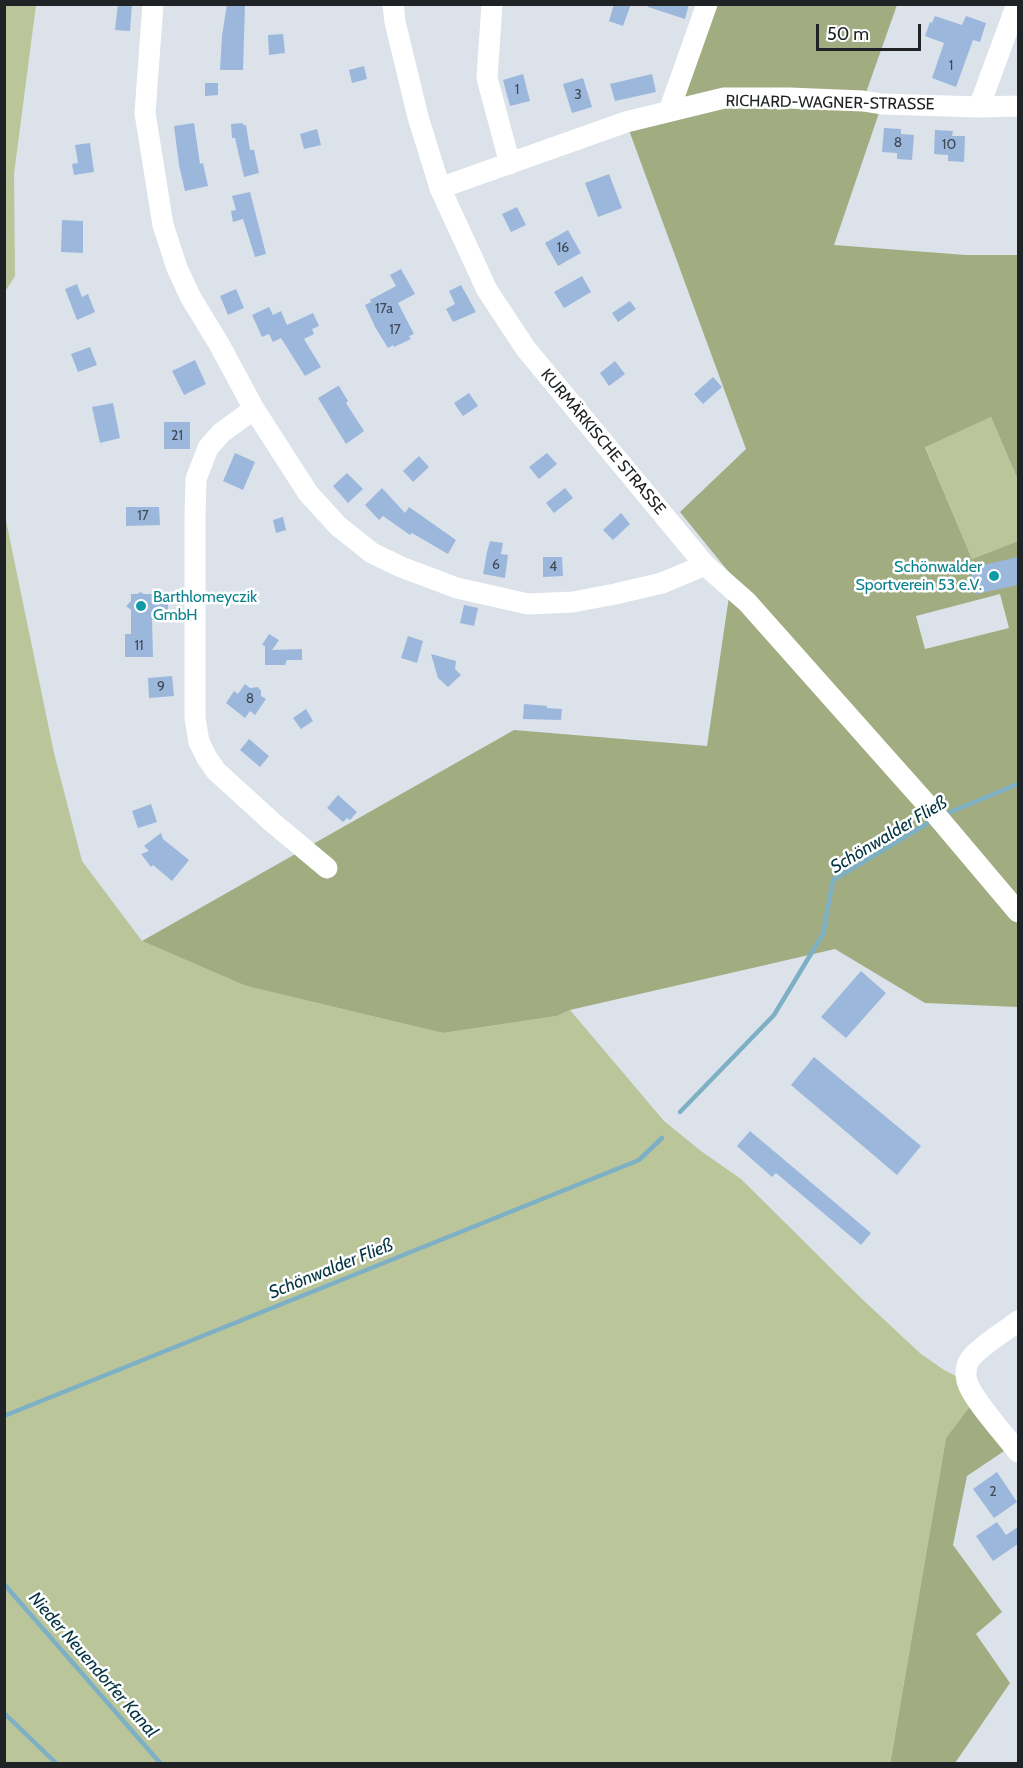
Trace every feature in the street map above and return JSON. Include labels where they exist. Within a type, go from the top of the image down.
[{"type":"street","points":[[153,4],[145,113],[163,225],[177,268],[191,298],[219,344],[254,410],[308,493],[338,526],[372,553],[401,567],[457,588],[528,604],[573,602],[662,583],[705,565]]},
{"type":"street","name":"KURMÄRKISCHE STRASSE","points":[[393,4],[395,22],[418,117],[440,188],[487,290],[526,349],[705,565],[747,602],[1018,912]]},
{"type":"street","points":[[492,4],[487,78],[510,164]]},
{"type":"street","points":[[669,111],[707,4]]},
{"type":"street","points":[[979,107],[1017,4]]},
{"type":"street","name":"RICHARD-WAGNER-STRASSE","points":[[440,188],[626,122],[724,99],[789,98],[882,104],[1018,106]]},
{"type":"street","points":[[254,410],[221,433],[208,448],[196,479],[195,718],[199,742],[216,771],[327,868]]},
{"type":"street","points":[[1018,1321],[978,1351],[969,1360],[966,1371],[967,1382],[976,1398],[1018,1452]]},
{"type":"green space","points":[[5,4],[36,5],[14,174],[15,276],[5,292]]},
{"type":"green space","points":[[714,5],[897,5],[863,101],[882,104],[834,245],[966,255],[1018,255],[1018,480],[991,417],[925,447],[972,559],[1018,541],[1018,1007],[925,1003],[835,949],[570,1010],[557,1016],[443,1033],[246,986],[142,941],[514,730],[707,746],[732,576],[680,512],[746,449],[626,122],[669,111]],"holes":[[[1000,594],[1009,628],[925,649],[916,616]]]},
{"type":"green space","points":[[991,417],[1018,480],[1018,541],[972,559],[925,446]]},
{"type":"green space","points":[[4,511],[54,753],[82,861],[142,941],[246,986],[443,1033],[557,1016],[570,1010],[664,1121],[741,1179],[921,1354],[967,1382],[976,1398],[946,1438],[890,1763],[5,1763]]},
{"type":"green space","points":[[976,1398],[1013,1445],[967,1476],[953,1545],[1002,1612],[976,1634],[1010,1683],[955,1763],[890,1764],[946,1438]]},
{"type":"building","points":[[118,4],[132,4],[130,31],[115,30]]},
{"type":"building","points":[[227,4],[245,4],[243,70],[220,70]]},
{"type":"building","points":[[614,4],[631,4],[623,26],[609,21]]},
{"type":"building","points":[[649,4],[689,4],[685,19],[648,7]]},
{"type":"building","points":[[935,16],[962,25],[966,16],[986,23],[980,42],[973,40],[956,87],[932,78],[944,43],[925,36]]},
{"type":"building","points":[[283,34],[285,53],[269,55],[268,35]]},
{"type":"building","points":[[364,66],[367,79],[352,83],[349,70]]},
{"type":"building","points":[[523,74],[530,101],[510,106],[503,80]]},
{"type":"building","points":[[652,74],[656,92],[615,101],[610,84]]},
{"type":"building","points":[[583,78],[592,107],[572,113],[563,84]]},
{"type":"building","points":[[205,83],[218,83],[218,95],[205,96]]},
{"type":"building","points":[[194,123],[200,164],[203,163],[208,186],[185,191],[174,126]]},
{"type":"building","points":[[231,124],[246,125],[250,150],[254,150],[259,173],[244,177],[235,138],[232,138]]},
{"type":"building","points":[[884,128],[901,129],[901,134],[914,135],[912,160],[897,159],[897,153],[882,152]]},
{"type":"building","points":[[317,129],[321,145],[304,149],[300,134]]},
{"type":"building","points":[[935,130],[953,131],[952,136],[965,136],[964,162],[948,161],[948,155],[934,154]]},
{"type":"building","points":[[90,143],[94,172],[74,175],[72,164],[78,163],[75,145]]},
{"type":"building","points":[[609,174],[622,208],[598,217],[585,183]]},
{"type":"building","points":[[250,192],[266,254],[255,257],[243,219],[233,222],[231,211],[236,210],[232,196]]},
{"type":"building","points":[[517,207],[526,225],[511,232],[502,214]]},
{"type":"building","points":[[62,220],[83,221],[83,253],[61,252]]},
{"type":"building","points":[[568,230],[581,253],[558,266],[545,243]]},
{"type":"building","points":[[401,269],[415,294],[398,303],[414,334],[409,336],[411,339],[388,348],[365,305],[396,286],[390,275]]},
{"type":"building","points":[[582,276],[591,292],[564,308],[554,292]]},
{"type":"building","points":[[77,284],[82,297],[88,294],[95,312],[77,320],[65,289]]},
{"type":"building","points":[[461,285],[476,312],[453,322],[446,309],[455,304],[449,291]]},
{"type":"building","points":[[236,289],[244,308],[228,315],[220,296]]},
{"type":"building","points":[[630,301],[636,309],[618,322],[612,313]]},
{"type":"building","points":[[269,307],[273,315],[281,311],[287,325],[313,313],[319,326],[312,329],[314,334],[304,339],[321,367],[305,376],[281,338],[273,342],[269,334],[262,337],[252,315]]},
{"type":"building","points":[[90,347],[97,365],[78,372],[71,354]]},
{"type":"building","points":[[195,360],[206,384],[184,395],[172,371]]},
{"type":"building","points":[[615,361],[625,374],[609,386],[600,373]]},
{"type":"building","points":[[713,377],[722,387],[703,404],[694,394]]},
{"type":"building","points":[[338,386],[364,431],[346,444],[318,398]]},
{"type":"building","points":[[469,393],[478,406],[463,416],[454,403]]},
{"type":"building","points":[[113,403],[120,438],[100,443],[92,407]]},
{"type":"building","points":[[164,422],[190,422],[190,449],[164,449]]},
{"type":"building","points":[[235,453],[255,462],[243,490],[223,481]]},
{"type":"building","points":[[547,453],[557,464],[539,479],[529,467]]},
{"type":"building","points":[[419,456],[429,467],[413,482],[403,471]]},
{"type":"building","points":[[347,473],[363,489],[348,503],[333,486]]},
{"type":"building","points":[[382,488],[405,513],[409,507],[456,540],[448,554],[412,533],[410,535],[383,516],[379,520],[365,505]]},
{"type":"building","points":[[565,488],[573,498],[554,513],[546,503]]},
{"type":"building","points":[[126,507],[159,507],[160,525],[126,526]]},
{"type":"building","points":[[621,513],[630,524],[613,540],[603,530]]},
{"type":"building","points":[[283,517],[286,530],[276,533],[273,520]]},
{"type":"building","points":[[490,541],[503,543],[501,554],[508,555],[505,578],[483,574]]},
{"type":"building","points":[[543,557],[562,557],[563,576],[543,577]]},
{"type":"building","name":"Schönwalder Sportverein 53 e.V.","points":[[1018,557],[1018,585],[976,594],[970,568]]},
{"type":"building","points":[[141,592],[154,594],[154,596],[168,595],[168,610],[154,610],[153,657],[125,657],[125,634],[131,634],[131,610],[126,606],[131,601],[131,594]]},
{"type":"building","points":[[464,605],[478,608],[474,626],[460,623]]},
{"type":"building","points":[[269,634],[279,640],[272,650],[302,649],[302,660],[287,660],[285,665],[265,665],[265,646],[262,645]]},
{"type":"building","points":[[408,636],[423,641],[417,663],[401,658]]},
{"type":"building","points":[[431,654],[456,661],[455,669],[461,675],[448,687],[438,678]]},
{"type":"building","points":[[172,676],[174,696],[149,698],[148,678]]},
{"type":"building","points":[[245,684],[250,688],[258,687],[261,696],[266,699],[255,715],[250,711],[245,718],[226,703],[234,691],[238,694]]},
{"type":"building","points":[[524,704],[562,709],[561,720],[523,719]]},
{"type":"building","points":[[306,709],[313,721],[301,729],[293,718]]},
{"type":"building","points":[[249,739],[269,756],[260,767],[240,750]]},
{"type":"building","points":[[338,795],[357,812],[350,820],[347,818],[343,822],[327,808]]},
{"type":"building","points":[[151,804],[157,822],[138,828],[132,811]]},
{"type":"building","points":[[161,833],[163,839],[189,860],[172,881],[153,865],[151,867],[141,854],[149,851],[144,846]]},
{"type":"building","points":[[861,971],[886,993],[846,1038],[821,1017]]},
{"type":"building","points":[[814,1057],[921,1146],[897,1175],[791,1085]]},
{"type":"building","points":[[750,1131],[871,1233],[861,1245],[776,1173],[772,1177],[737,1146]]},
{"type":"building","points":[[997,1472],[1017,1502],[994,1518],[973,1489]]},
{"type":"building","points":[[997,1522],[1006,1535],[1018,1527],[1018,1544],[993,1561],[976,1536]]},
{"type":"waterway","name":"Schönwalder Fließ","points":[[943,815],[1018,784]]},
{"type":"waterway","name":"Schönwalder Fließ","points":[[680,1112],[774,1015],[823,934],[833,880],[933,820]]},
{"type":"waterway","name":"Schönwalder Fließ","points":[[4,1416],[639,1160],[662,1138]]},
{"type":"waterway","name":"Nieder Neuendorfer Kanal","points":[[4,1584],[161,1764]]},
{"type":"waterway","points":[[4,1713],[57,1764]]},
{"type":"place","name":"Schönwalder Sportverein 53 e.V.","points":[[994,576]]},
{"type":"place","name":"Barthlomeyczik GmbH","points":[[141,606]]}]
